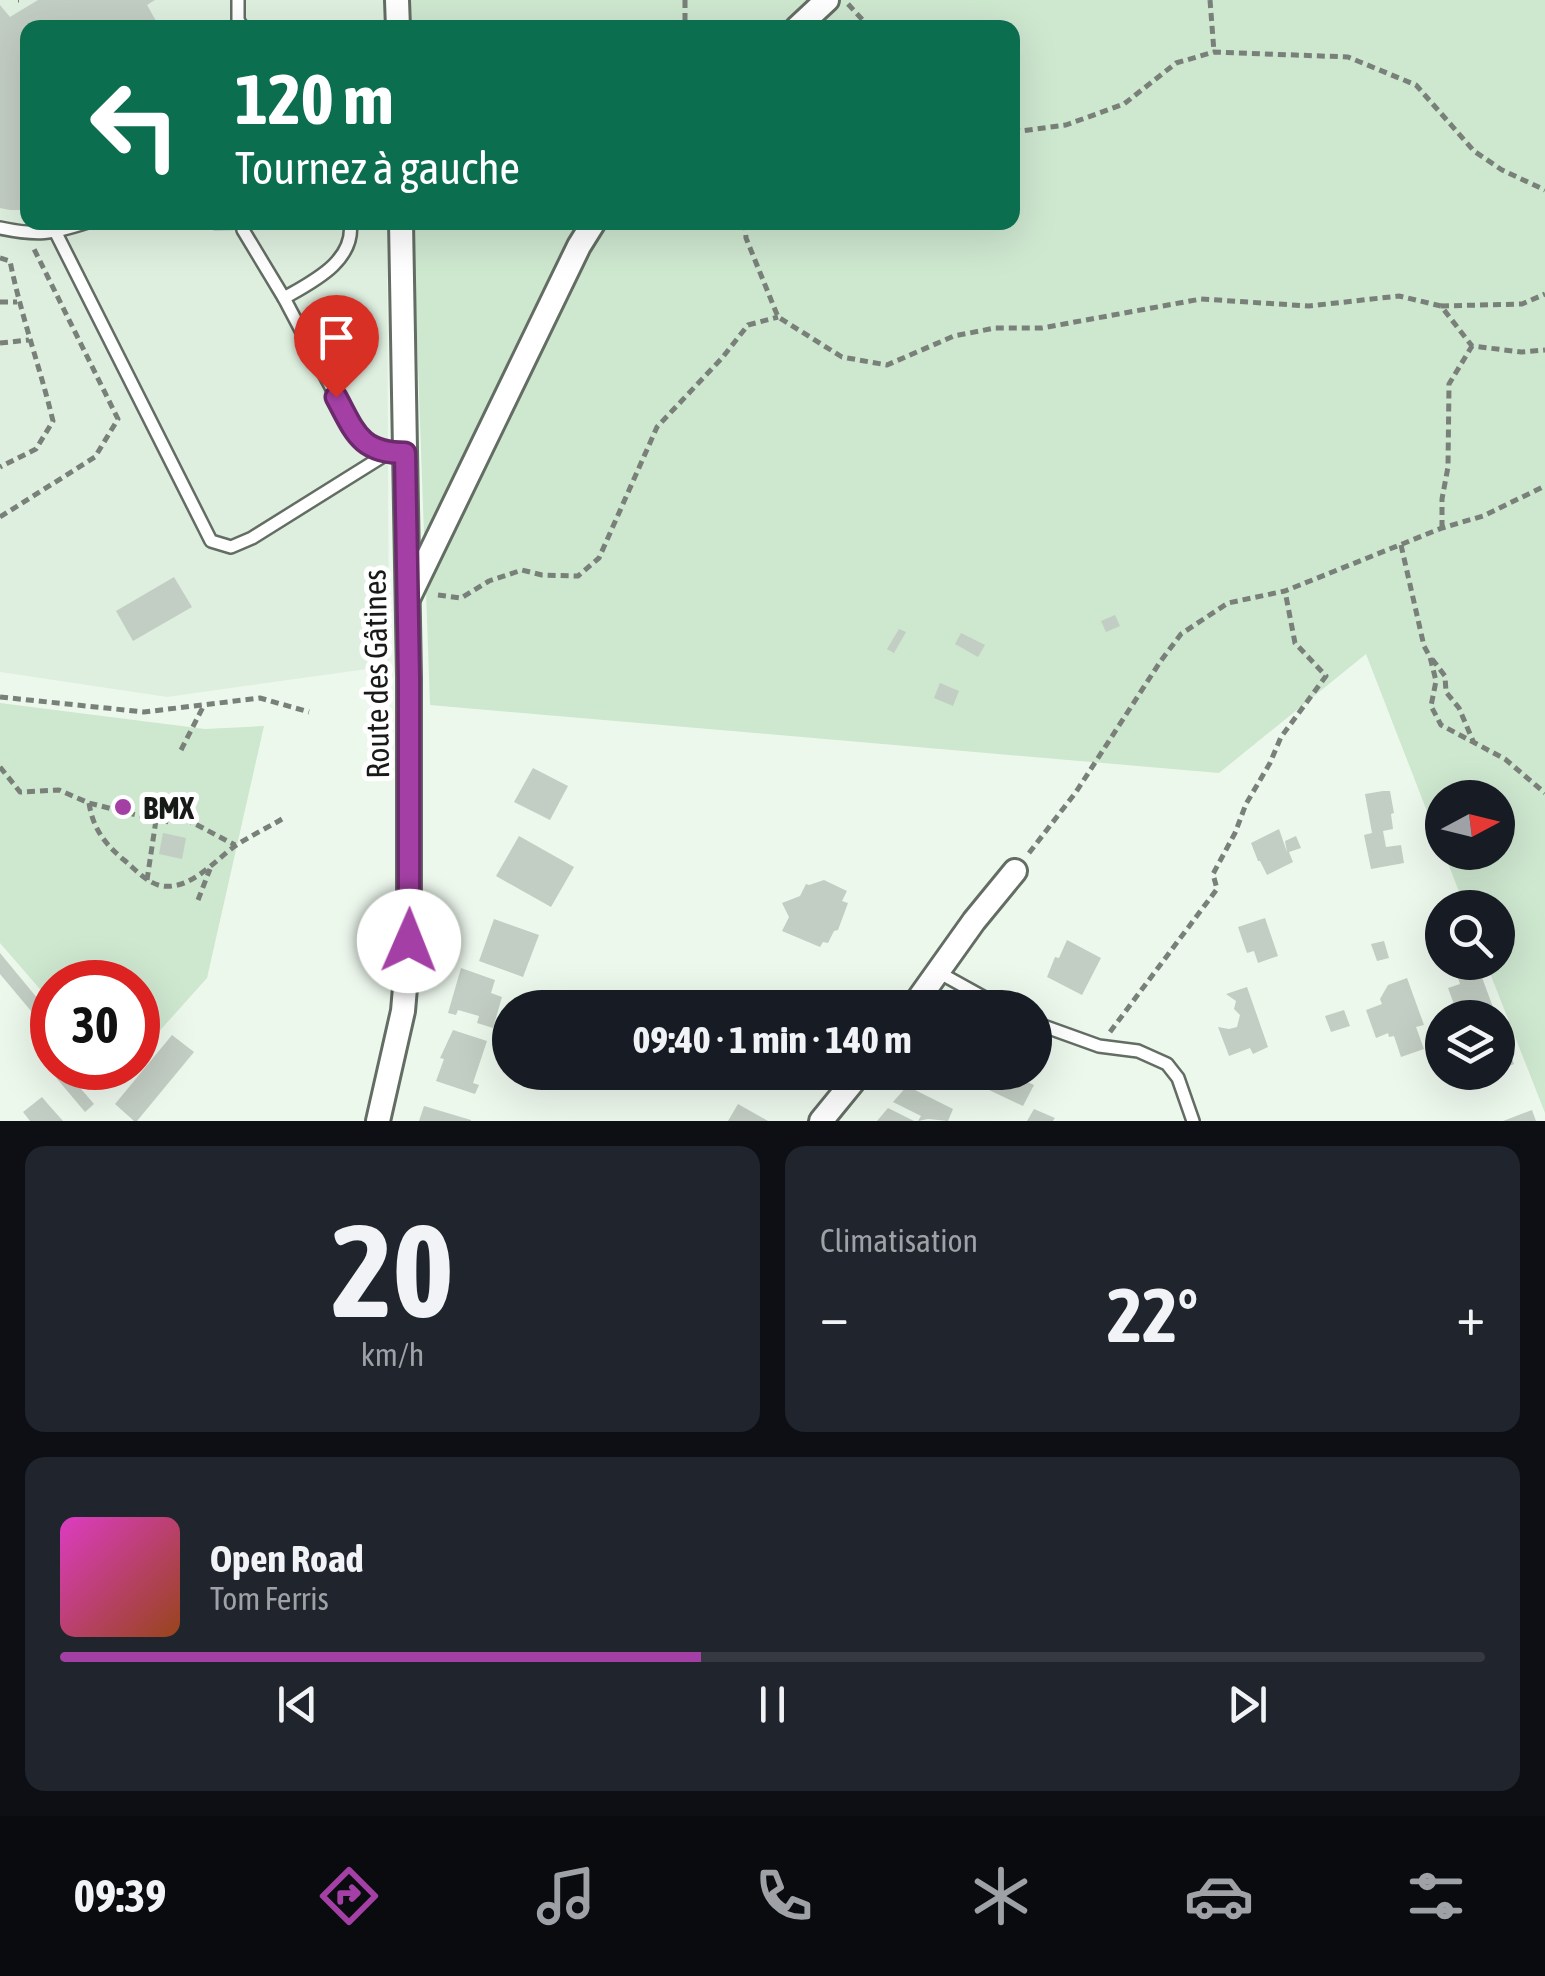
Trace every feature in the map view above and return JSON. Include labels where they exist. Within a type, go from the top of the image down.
[{"type":"street","points":[[806,20],[827,0]]},
{"type":"street","name":"Route des Gâtines","points":[[378,1121],[402,1011],[409,941],[408,600],[396,453],[401,230]]},
{"type":"street","points":[[408,600],[589,230]]},
{"type":"street","points":[[925,990],[1015,872]]},
{"type":"street","points":[[822,1121],[847,1090]]},
{"type":"lane","points":[[0,228],[26,233],[65,230]]},
{"type":"lane","points":[[243,230],[284,298],[359,440],[396,453]]},
{"type":"lane","points":[[284,298],[340,259],[352,230]]},
{"type":"lane","points":[[56,233],[211,540],[231,547],[252,538],[396,453]]},
{"type":"lane","points":[[938,972],[970,990]]},
{"type":"lane","points":[[1052,1029],[1099,1046],[1138,1051],[1167,1064],[1178,1078],[1193,1121]]},
{"type":"path","points":[[844,0],[863,20]]},
{"type":"path","points":[[1210,0],[1214,52]]},
{"type":"path","points":[[1020,132],[1066,125],[1124,104],[1176,63],[1214,52],[1348,57],[1416,86],[1474,151],[1502,170],[1545,190]]},
{"type":"path","points":[[746,230],[778,317],[842,357],[888,365],[954,336],[994,328],[1042,328],[1201,299],[1308,306],[1400,296],[1441,306],[1522,304],[1545,294]]},
{"type":"path","points":[[0,518],[96,457],[118,419],[26,233]]},
{"type":"path","points":[[0,258],[10,261],[53,422],[36,449],[0,467]]},
{"type":"path","points":[[0,302],[18,302]]},
{"type":"path","points":[[1441,306],[1472,346],[1521,352],[1545,350]]},
{"type":"path","points":[[408,600],[431,594],[461,598],[489,581],[522,570],[578,576],[599,558],[656,428],[722,358],[748,324],[778,317]]},
{"type":"path","points":[[0,343],[29,340]]},
{"type":"path","points":[[1442,528],[1448,467],[1449,384],[1472,346]]},
{"type":"path","points":[[1015,872],[1076,792],[1181,634],[1228,603],[1285,591],[1442,528],[1483,516],[1545,486]]},
{"type":"path","points":[[1400,546],[1424,646],[1445,676],[1446,692],[1474,744]]},
{"type":"path","points":[[1099,1046],[1217,889],[1214,874],[1246,804],[1281,737],[1326,676],[1294,643],[1285,591]]},
{"type":"path","points":[[1430,657],[1436,681],[1432,706],[1442,725],[1506,759],[1545,793]]},
{"type":"path","points":[[0,697],[144,712],[260,698],[310,712]]},
{"type":"path","points":[[181,750],[201,705]]},
{"type":"path","points":[[0,767],[20,792],[60,790],[89,803],[156,820],[170,822],[182,817],[193,799]]},
{"type":"path","points":[[89,803],[91,819],[106,845],[147,880],[169,886],[186,882],[212,867],[236,846],[282,819]]},
{"type":"path","points":[[182,817],[236,846]]},
{"type":"path","points":[[147,880],[156,820]]},
{"type":"path","points":[[198,900],[212,867]]},
{"type":"shaded area","points":[[0,0],[386,0],[386,20],[20,20],[20,230],[387,230],[389,666],[167,697],[0,672]]},
{"type":"shaded area","points":[[405,0],[1545,0],[1545,1113],[1515,1037],[1515,1000],[1501,1000],[1493,980],[1515,980],[1515,890],[1458,890],[1451,870],[1515,870],[1515,780],[1425,780],[1425,806],[1366,654],[1219,773],[430,705],[413,230],[1020,230],[1020,20],[406,20]]},
{"type":"shaded area","name":"BMX","points":[[0,703],[205,729],[264,726],[207,978],[160,1030],[160,960],[30,960],[30,978],[0,943]]},
{"type":"building","points":[[38,0],[155,0],[147,5],[155,20],[20,20],[20,210],[0,208],[0,5],[10,17]]},
{"type":"building","points":[[174,577],[192,607],[133,641],[116,611]]},
{"type":"building","points":[[1115,615],[1120,626],[1106,632],[1101,621]]},
{"type":"building","points":[[899,629],[906,632],[894,653],[887,649]]},
{"type":"building","points":[[961,633],[985,645],[978,657],[955,644]]},
{"type":"building","points":[[940,683],[959,691],[953,706],[934,698]]},
{"type":"building","points":[[533,768],[568,786],[550,820],[514,802]]},
{"type":"building","points":[[1390,791],[1394,813],[1393,829],[1383,831],[1386,847],[1401,845],[1404,863],[1371,869],[1364,835],[1372,833],[1365,794]]},
{"type":"building","points":[[1279,829],[1287,852],[1285,841],[1296,836],[1301,848],[1289,852],[1293,862],[1267,875],[1251,843]]},
{"type":"building","points":[[163,833],[186,838],[182,859],[159,854]]},
{"type":"building","points":[[519,836],[574,867],[551,907],[496,876]]},
{"type":"building","points":[[824,880],[847,891],[842,901],[848,903],[838,930],[820,947],[782,931],[789,917],[782,903],[800,896],[806,884]]},
{"type":"building","points":[[1265,918],[1278,956],[1258,963],[1254,951],[1247,953],[1238,927]]},
{"type":"building","points":[[494,919],[539,935],[523,977],[479,961]]},
{"type":"building","points":[[1067,940],[1101,958],[1082,995],[1047,977]]},
{"type":"building","points":[[1384,941],[1389,958],[1377,961],[1371,944]]},
{"type":"building","points":[[0,953],[30,989],[30,1010],[0,974]]},
{"type":"building","points":[[461,968],[495,980],[491,993],[492,1028],[477,1023],[479,1016],[458,1010],[456,1015],[448,1013]]},
{"type":"building","points":[[1407,978],[1424,1025],[1416,1027],[1424,1049],[1401,1057],[1394,1036],[1389,1037],[1388,1033],[1376,1038],[1366,1010],[1382,1004],[1380,999],[1388,985]]},
{"type":"building","points":[[1459,980],[1483,980],[1490,1000],[1452,1000],[1448,988],[1460,984]]},
{"type":"building","points":[[1247,987],[1268,1047],[1253,1054],[1250,1048],[1229,1056],[1218,1027],[1237,1027],[1240,1015],[1234,1009],[1236,1001],[1226,994]]},
{"type":"building","points":[[1344,1010],[1350,1026],[1331,1032],[1325,1016]]},
{"type":"building","points":[[453,1030],[487,1041],[473,1083],[479,1085],[475,1094],[436,1081],[444,1059],[440,1058]]},
{"type":"building","points":[[172,1035],[194,1052],[134,1121],[115,1104],[127,1090],[160,1090],[160,1050]]},
{"type":"building","points":[[66,1090],[82,1090],[94,1104],[85,1112]]},
{"type":"building","points":[[904,1090],[915,1090],[953,1109],[948,1121],[918,1121],[921,1116],[893,1102]]},
{"type":"building","points":[[989,1090],[1031,1090],[1023,1106]]},
{"type":"building","points":[[42,1097],[63,1121],[30,1121],[23,1112]]},
{"type":"building","points":[[738,1104],[768,1121],[728,1121]]},
{"type":"building","points":[[424,1106],[471,1120],[471,1121],[419,1121]]},
{"type":"building","points":[[888,1108],[914,1121],[877,1121]]},
{"type":"building","points":[[1034,1109],[1055,1118],[1027,1121]]},
{"type":"building","points":[[1532,1110],[1536,1121],[1503,1121]]},
{"type":"place","name":"BMX","points":[[123,807]]},
{"type":"route","points":[[336,397],[359,440],[388,453],[405,453],[409,941]]}]
